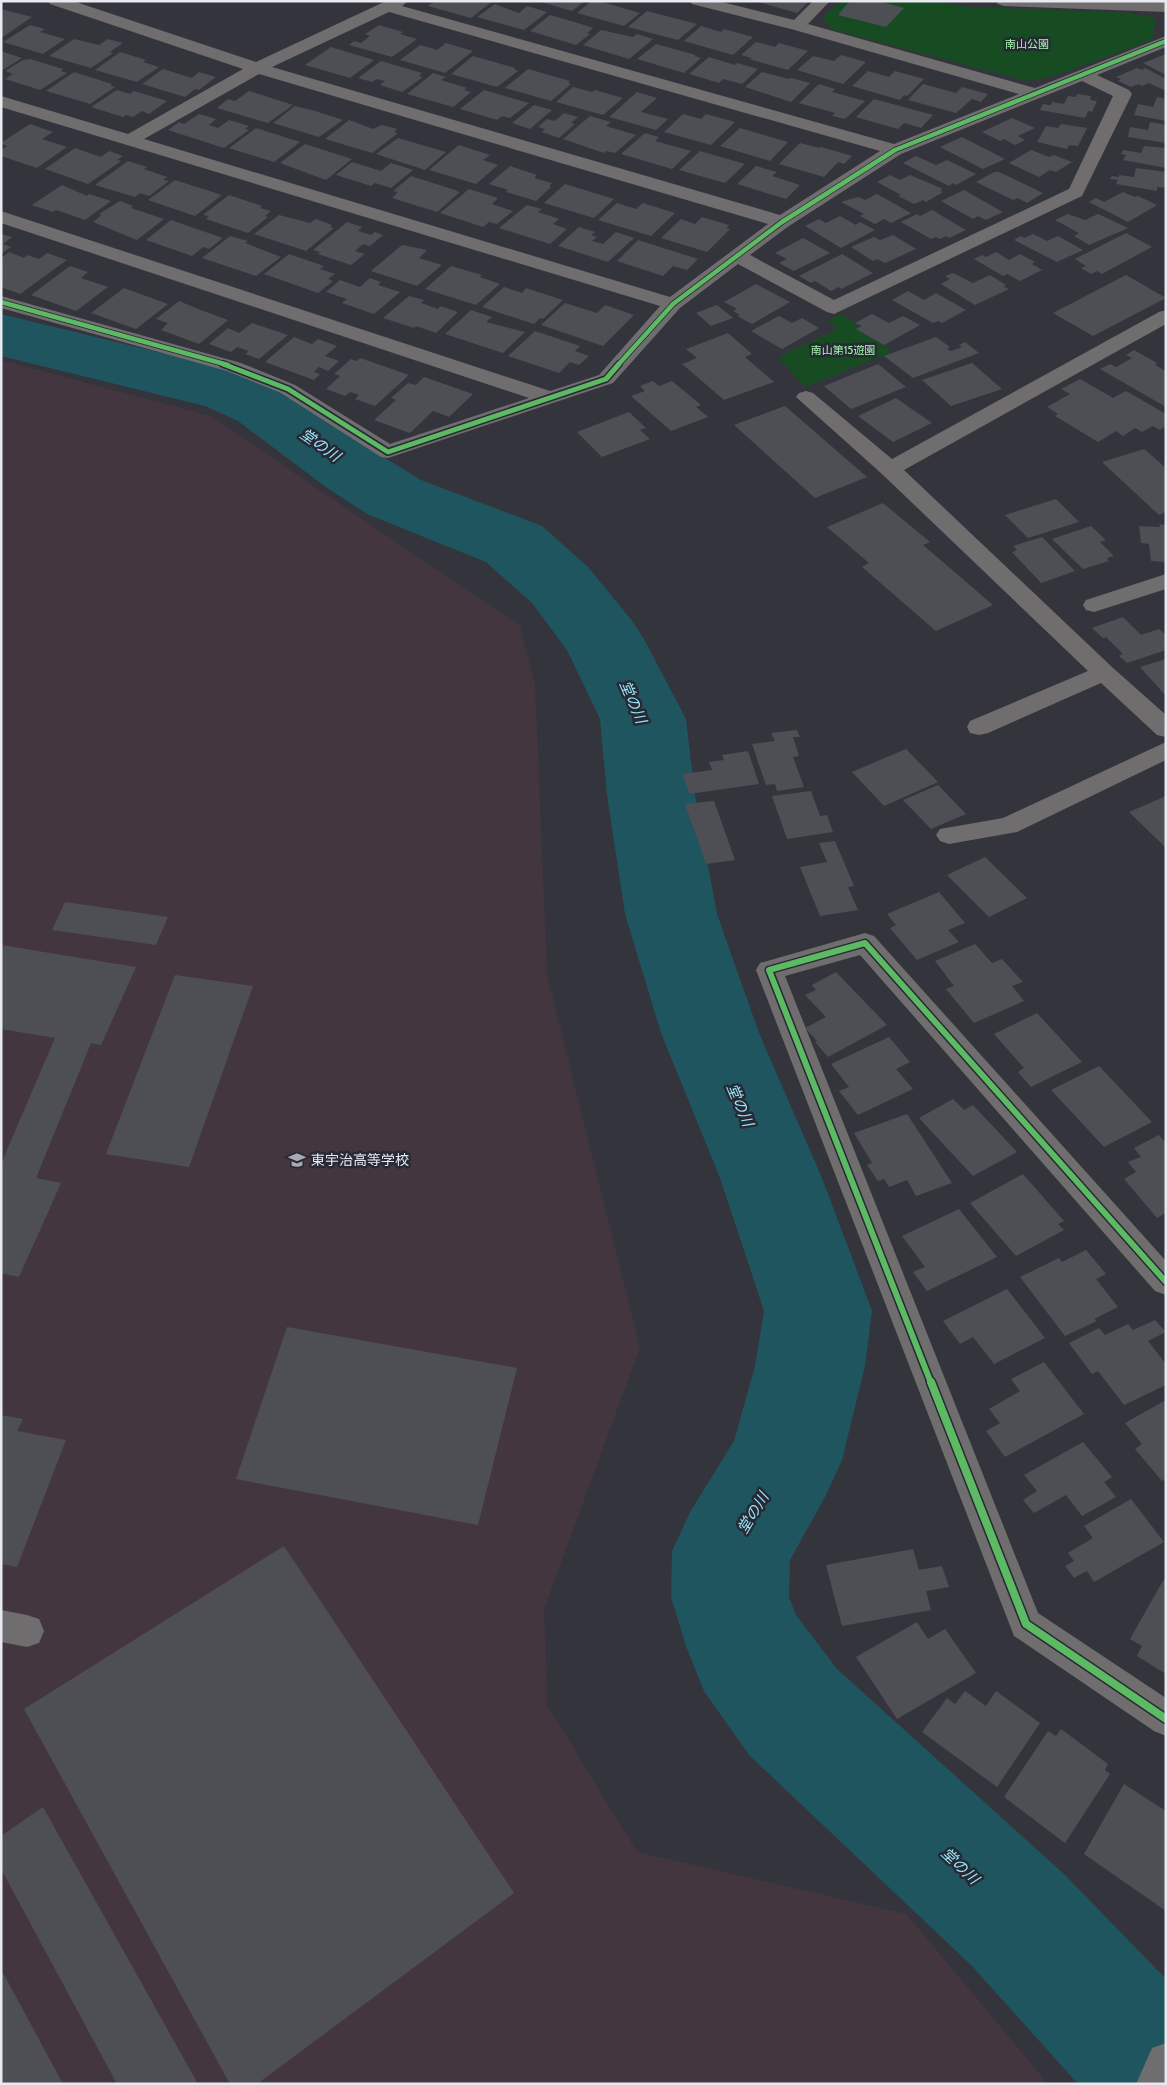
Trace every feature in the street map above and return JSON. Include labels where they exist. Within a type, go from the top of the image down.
[{"type":"street","points":[[56,1],[257,68],[782,222]]},
{"type":"street","points":[[698,1],[797,26],[1038,94]]},
{"type":"street","points":[[797,26],[822,1]]},
{"type":"street","points":[[1004,1],[1139,4],[1165,9]]},
{"type":"street","points":[[129,140],[257,68],[394,4],[894,150]]},
{"type":"street","points":[[1,302],[234,367],[288,389],[388,452],[606,379],[673,304],[782,222],[894,150],[1166,42]]},
{"type":"street","points":[[738,256],[834,308],[1076,192],[1123,94],[1084,75]]},
{"type":"street","points":[[3,103],[673,304]]},
{"type":"street","points":[[1,217],[550,398]]},
{"type":"street","points":[[890,469],[1166,316]]},
{"type":"street","points":[[806,396],[890,469],[1104,673],[1166,729]]},
{"type":"street","points":[[1094,605],[1166,582]]},
{"type":"street","points":[[979,727],[1104,673]]},
{"type":"street","points":[[949,835],[1008,826],[1166,750]]},
{"type":"street","points":[[1166,1282],[866,943],[769,970],[1026,1624],[1166,1719]]},
{"type":"street","points":[[1155,2084],[1166,2062]]},
{"type":"shaded area","name":"東宇治高等学校","points":[[1,360],[210,416],[520,626],[535,685],[547,974],[640,1347],[544,1609],[547,1705],[637,1852],[906,1914],[1048,2084],[1,2084]]},
{"type":"green space","name":"南山公園","points":[[841,1],[932,1],[968,7],[1129,13],[1156,18],[1152,40],[1051,77],[1026,81],[831,29],[823,17]]},
{"type":"green space","name":"南山第15遊園","points":[[842,314],[892,352],[805,387],[778,357],[838,329],[828,320]]},
{"type":"building","points":[[435,1],[493,1],[471,18],[428,6]]},
{"type":"building","points":[[538,1],[585,1],[572,11]]},
{"type":"building","points":[[591,1],[599,1],[640,13],[624,26],[577,13]]},
{"type":"building","points":[[755,1],[809,1],[797,13]]},
{"type":"building","points":[[853,1],[879,1],[904,8],[886,27],[838,15],[848,3]]},
{"type":"building","points":[[495,4],[519,13],[527,6],[547,12],[524,30],[477,17]]},
{"type":"building","points":[[1,9],[32,17],[3,37],[1,36]]},
{"type":"building","points":[[647,11],[697,24],[678,40],[628,27]]},
{"type":"building","points":[[550,15],[593,28],[587,33],[590,34],[576,45],[530,31]]},
{"type":"building","points":[[30,25],[45,29],[40,32],[65,39],[43,54],[3,42]]},
{"type":"building","points":[[379,25],[403,32],[400,34],[417,39],[392,57],[349,45],[354,41],[361,43],[370,36],[365,34]]},
{"type":"building","points":[[701,26],[721,32],[724,29],[753,37],[733,55],[684,41]]},
{"type":"building","points":[[601,30],[633,37],[637,34],[653,39],[629,59],[583,45]]},
{"type":"building","points":[[74,39],[99,45],[108,39],[123,43],[110,52],[113,53],[91,68],[49,56]]},
{"type":"building","points":[[756,42],[775,47],[779,43],[808,51],[788,70],[741,55]]},
{"type":"building","points":[[446,43],[473,51],[445,73],[400,60],[420,45],[437,50]]},
{"type":"building","points":[[656,44],[701,58],[684,73],[637,59]]},
{"type":"building","points":[[331,47],[374,60],[350,78],[305,65]]},
{"type":"building","points":[[1,51],[22,58],[1,71]]},
{"type":"building","points":[[120,52],[146,60],[143,62],[159,67],[137,82],[95,70]]},
{"type":"building","points":[[1166,54],[1166,75],[1143,63]]},
{"type":"building","points":[[841,55],[866,62],[843,84],[797,70],[813,56],[834,61]]},
{"type":"building","points":[[473,56],[515,68],[518,71],[497,87],[451,74]]},
{"type":"building","points":[[709,57],[735,65],[737,63],[758,69],[742,84],[723,79],[719,83],[689,74]]},
{"type":"building","points":[[30,59],[63,69],[61,71],[67,73],[40,90],[5,79],[13,74],[5,71],[23,60]]},
{"type":"building","points":[[381,61],[422,73],[419,76],[423,77],[402,92],[380,85],[385,81],[377,79],[372,82],[358,78]]},
{"type":"building","points":[[1137,68],[1142,70],[1145,68],[1166,79],[1166,91],[1149,83],[1131,87],[1118,81],[1121,79],[1116,77]]},
{"type":"building","points":[[163,69],[192,78],[199,72],[216,77],[199,90],[195,89],[185,97],[142,84]]},
{"type":"building","points":[[528,69],[570,81],[568,83],[571,84],[551,101],[505,88]]},
{"type":"building","points":[[868,71],[889,77],[895,71],[924,79],[907,96],[904,95],[900,100],[852,86]]},
{"type":"building","points":[[74,72],[112,84],[110,85],[115,87],[90,104],[46,91]]},
{"type":"building","points":[[762,72],[810,83],[791,102],[745,87]]},
{"type":"building","points":[[433,73],[446,77],[441,80],[467,88],[464,90],[471,92],[453,107],[407,94]]},
{"type":"building","points":[[819,84],[835,89],[832,92],[865,101],[845,119],[832,116],[835,113],[799,103]]},
{"type":"building","points":[[923,84],[956,93],[962,87],[988,94],[981,102],[972,99],[956,113],[908,100]]},
{"type":"building","points":[[573,87],[592,92],[595,90],[623,98],[603,115],[556,102]]},
{"type":"building","points":[[117,90],[130,94],[134,91],[167,101],[149,114],[142,111],[133,117],[126,115],[123,117],[91,107]]},
{"type":"building","points":[[484,90],[529,103],[510,118],[502,116],[497,120],[460,109]]},
{"type":"building","points":[[249,91],[293,105],[268,123],[217,108],[228,99],[235,101]]},
{"type":"building","points":[[637,92],[657,98],[641,112],[668,119],[656,130],[609,117]]},
{"type":"building","points":[[1077,94],[1091,96],[1090,100],[1097,101],[1092,112],[1088,111],[1085,118],[1040,110],[1043,104],[1051,105],[1052,102],[1064,104],[1068,96],[1076,97]]},
{"type":"building","points":[[1157,97],[1166,99],[1166,121],[1134,115],[1138,104],[1153,107]]},
{"type":"building","points":[[874,99],[933,115],[921,128],[904,123],[898,129],[856,117]]},
{"type":"building","points":[[534,105],[552,110],[530,129],[512,123]]},
{"type":"building","points":[[295,106],[343,120],[319,137],[273,123]]},
{"type":"building","points":[[564,113],[578,117],[571,123],[575,124],[559,138],[542,132],[545,129],[538,127],[547,119],[555,121]]},
{"type":"building","points":[[199,114],[216,119],[209,125],[218,128],[229,120],[249,126],[245,129],[249,130],[224,148],[168,130],[179,122],[184,124]]},
{"type":"building","points":[[683,114],[701,119],[706,114],[735,122],[711,145],[664,132]]},
{"type":"building","points":[[590,116],[611,122],[606,126],[636,135],[615,153],[606,151],[604,153],[563,139]]},
{"type":"building","points":[[1012,118],[1035,128],[1018,136],[1025,140],[1015,145],[1004,139],[1000,141],[982,132]]},
{"type":"building","points":[[349,120],[373,129],[382,125],[397,129],[394,132],[398,133],[372,153],[325,139]]},
{"type":"building","points":[[1150,122],[1166,125],[1166,143],[1128,137],[1130,127],[1148,130]]},
{"type":"building","points":[[30,124],[53,132],[42,139],[67,147],[37,168],[1,156],[1,150],[7,146],[1,143]]},
{"type":"building","points":[[1061,124],[1087,128],[1078,146],[1069,145],[1067,149],[1037,142],[1046,126],[1058,128]]},
{"type":"building","points":[[256,128],[300,142],[274,162],[229,148]]},
{"type":"building","points":[[740,128],[788,142],[770,161],[720,146]]},
{"type":"building","points":[[645,133],[659,137],[655,141],[691,151],[672,169],[621,154]]},
{"type":"building","points":[[962,137],[1005,159],[983,169],[940,147]]},
{"type":"building","points":[[398,138],[446,152],[425,170],[376,154]]},
{"type":"building","points":[[800,143],[852,156],[844,164],[838,162],[824,177],[779,164]]},
{"type":"building","points":[[305,144],[352,159],[326,180],[280,163]]},
{"type":"building","points":[[459,145],[490,155],[483,160],[498,165],[476,184],[429,170]]},
{"type":"building","points":[[1144,146],[1166,148],[1166,168],[1123,160],[1126,155],[1121,154],[1123,150],[1141,153]]},
{"type":"building","points":[[75,148],[101,157],[109,151],[123,156],[117,160],[121,161],[88,184],[45,169]]},
{"type":"building","points":[[1031,150],[1049,157],[1054,155],[1072,162],[1056,172],[1050,170],[1039,177],[1009,163]]},
{"type":"building","points":[[700,151],[745,164],[725,183],[679,170]]},
{"type":"building","points":[[916,156],[936,165],[947,160],[976,174],[956,185],[953,183],[949,186],[903,163]]},
{"type":"building","points":[[128,161],[147,167],[144,169],[167,177],[163,180],[169,181],[149,196],[140,193],[135,197],[95,185]]},
{"type":"building","points":[[352,162],[381,171],[391,163],[413,170],[391,188],[375,183],[371,186],[336,175]]},
{"type":"building","points":[[510,166],[537,175],[534,178],[552,183],[549,186],[551,187],[536,201],[506,192],[508,190],[489,184]]},
{"type":"building","points":[[756,166],[777,172],[772,176],[800,185],[786,199],[737,184]]},
{"type":"building","points":[[1136,168],[1166,172],[1166,188],[1157,187],[1157,191],[1116,184],[1118,180],[1110,179],[1112,176],[1119,177],[1119,175],[1134,177]]},
{"type":"building","points":[[994,172],[999,172],[1043,193],[1027,203],[1018,198],[1013,200],[976,182]]},
{"type":"building","points":[[890,175],[900,180],[910,175],[943,189],[940,191],[943,192],[926,202],[923,200],[914,204],[877,182]]},
{"type":"building","points":[[411,176],[460,192],[437,212],[392,198],[398,192],[393,191]]},
{"type":"building","points":[[175,180],[222,195],[195,216],[148,200]]},
{"type":"building","points":[[565,184],[614,199],[594,218],[544,203]]},
{"type":"building","points":[[62,185],[87,196],[89,194],[111,201],[85,220],[56,210],[53,212],[32,205]]},
{"type":"building","points":[[469,189],[498,198],[492,204],[513,211],[497,224],[489,222],[483,227],[440,213]]},
{"type":"building","points":[[964,190],[1003,212],[986,220],[978,216],[973,219],[941,201]]},
{"type":"building","points":[[1123,192],[1135,197],[1138,196],[1157,205],[1128,222],[1089,202],[1096,198],[1104,202]]},
{"type":"building","points":[[877,194],[911,213],[891,223],[884,219],[875,224],[860,216],[864,214],[841,202],[858,197],[865,200]]},
{"type":"building","points":[[229,195],[271,211],[265,216],[268,217],[248,233],[206,219],[209,216],[203,215]]},
{"type":"building","points":[[120,201],[133,206],[131,208],[164,219],[137,240],[93,222],[102,215],[99,214]]},
{"type":"building","points":[[617,203],[636,209],[643,203],[675,213],[651,236],[598,220]]},
{"type":"building","points":[[527,205],[542,209],[538,212],[559,219],[553,224],[567,229],[550,244],[499,228]]},
{"type":"building","points":[[932,210],[966,230],[949,238],[946,236],[940,239],[936,237],[931,239],[901,222],[917,214],[920,216]]},
{"type":"building","points":[[1068,214],[1085,220],[1098,214],[1128,228],[1089,245],[1074,236],[1079,233],[1055,220]]},
{"type":"building","points":[[279,215],[310,223],[316,219],[332,225],[330,227],[334,228],[306,251],[254,234]]},
{"type":"building","points":[[840,216],[856,225],[860,222],[875,230],[841,248],[805,226],[819,219],[826,223]]},
{"type":"building","points":[[702,217],[729,225],[726,228],[730,229],[707,252],[661,238],[681,219],[695,224]]},
{"type":"building","points":[[171,220],[223,238],[209,249],[203,247],[192,256],[146,240]]},
{"type":"building","points":[[347,222],[362,227],[358,231],[371,235],[375,232],[383,235],[370,246],[363,244],[355,251],[365,254],[351,265],[318,254],[320,252],[313,250]]},
{"type":"building","points":[[579,227],[595,232],[591,235],[597,237],[592,241],[603,244],[616,232],[634,238],[608,262],[558,246]]},
{"type":"building","points":[[1126,233],[1152,247],[1102,274],[1097,271],[1091,274],[1081,268],[1086,266],[1075,259]]},
{"type":"building","points":[[1,234],[12,237],[3,244],[11,247],[1,254]]},
{"type":"building","points":[[1033,234],[1047,241],[1058,236],[1083,250],[1057,262],[1014,240],[1021,236],[1024,238]]},
{"type":"building","points":[[893,235],[916,249],[885,263],[877,259],[873,261],[851,247],[874,237],[880,240]]},
{"type":"building","points":[[230,236],[248,241],[245,243],[281,257],[256,276],[202,258]]},
{"type":"building","points":[[803,238],[830,253],[794,271],[779,263],[787,259],[775,253]]},
{"type":"building","points":[[638,240],[698,259],[687,270],[673,266],[663,276],[617,261]]},
{"type":"building","points":[[402,245],[427,250],[419,258],[442,265],[417,286],[371,271]]},
{"type":"building","points":[[9,252],[24,258],[28,255],[39,259],[47,253],[67,260],[20,294],[1,287],[1,258]]},
{"type":"building","points":[[996,252],[1009,260],[1020,254],[1035,262],[1032,264],[1042,270],[1020,281],[1007,274],[1003,276],[974,259],[982,255],[986,257]]},
{"type":"building","points":[[289,254],[324,266],[320,269],[335,274],[328,279],[333,281],[318,293],[264,274]]},
{"type":"building","points":[[842,254],[873,273],[841,289],[839,287],[831,291],[815,281],[811,283],[799,276]]},
{"type":"building","points":[[70,266],[88,272],[81,278],[108,287],[76,311],[31,295]]},
{"type":"building","points":[[451,266],[482,275],[480,277],[500,284],[476,305],[425,289]]},
{"type":"building","points":[[953,273],[973,283],[990,275],[1009,289],[975,305],[941,284],[950,279],[945,276]]},
{"type":"building","points":[[1126,275],[1166,298],[1093,336],[1053,313]]},
{"type":"building","points":[[370,278],[381,282],[378,285],[400,292],[374,314],[342,303],[347,299],[326,292],[340,280],[360,287]]},
{"type":"building","points":[[756,284],[790,302],[752,324],[737,316],[740,315],[733,311],[737,309],[724,302]]},
{"type":"building","points":[[504,287],[522,293],[526,288],[563,300],[543,319],[540,318],[534,324],[482,307]]},
{"type":"building","points":[[124,288],[168,304],[136,329],[91,313]]},
{"type":"building","points":[[908,291],[924,300],[936,293],[966,310],[942,323],[938,321],[933,323],[892,300]]},
{"type":"building","points":[[409,296],[424,300],[421,303],[438,309],[440,306],[458,312],[436,333],[383,318]]},
{"type":"building","points":[[179,301],[228,320],[199,344],[161,330],[168,323],[156,319]]},
{"type":"building","points":[[565,303],[597,313],[605,305],[634,315],[603,346],[541,325]]},
{"type":"building","points":[[717,305],[733,318],[711,326],[696,313]]},
{"type":"building","points":[[471,310],[492,317],[486,322],[525,332],[503,353],[445,334]]},
{"type":"building","points":[[872,314],[889,323],[903,316],[920,325],[884,345],[856,329],[862,326],[855,323]]},
{"type":"building","points":[[779,316],[792,323],[802,318],[819,328],[782,349],[751,331]]},
{"type":"building","points":[[252,323],[288,335],[259,359],[245,354],[249,351],[237,347],[231,352],[209,344],[228,328],[239,333]]},
{"type":"building","points":[[535,331],[580,346],[575,351],[589,356],[579,365],[570,362],[559,373],[508,356]]},
{"type":"building","points":[[728,333],[752,354],[745,357],[774,382],[724,400],[682,364],[697,358],[686,349]]},
{"type":"building","points":[[294,337],[312,344],[318,339],[337,346],[325,356],[339,361],[328,371],[319,367],[314,372],[320,374],[314,380],[265,362]]},
{"type":"building","points":[[936,337],[950,347],[947,349],[951,351],[962,347],[959,345],[965,342],[979,353],[913,378],[884,356]]},
{"type":"building","points":[[1134,350],[1157,363],[1155,365],[1166,371],[1166,407],[1100,369],[1110,364],[1116,367],[1132,358],[1126,355]]},
{"type":"building","points":[[360,358],[409,375],[375,406],[355,399],[359,395],[350,392],[345,396],[326,389],[340,376],[334,374],[351,359],[356,361]]},
{"type":"building","points":[[972,363],[1002,389],[951,406],[922,380]]},
{"type":"building","points":[[878,364],[906,387],[851,409],[824,386]]},
{"type":"building","points":[[424,377],[473,394],[449,417],[433,411],[410,433],[374,420],[396,400],[391,398],[408,383],[416,385]]},
{"type":"building","points":[[1080,379],[1113,398],[1126,391],[1166,414],[1166,426],[1160,430],[1153,426],[1142,432],[1135,428],[1123,436],[1116,431],[1098,442],[1055,416],[1058,414],[1047,407],[1070,394],[1061,389]]},
{"type":"building","points":[[653,381],[659,386],[672,381],[701,405],[696,407],[708,417],[671,431],[631,396],[645,391],[640,386]]},
{"type":"building","points":[[896,398],[932,423],[893,442],[858,416]]},
{"type":"building","points":[[785,406],[867,477],[815,498],[734,425]]},
{"type":"building","points":[[629,412],[646,428],[640,430],[650,439],[602,457],[577,432]]},
{"type":"building","points":[[1144,449],[1166,468],[1166,512],[1159,515],[1102,462]]},
{"type":"building","points":[[1056,499],[1079,522],[1028,538],[1005,515]]},
{"type":"building","points":[[883,503],[930,542],[923,545],[993,605],[936,631],[862,567],[869,563],[827,527]]},
{"type":"building","points":[[1159,524],[1166,525],[1166,562],[1151,561],[1149,544],[1141,543],[1139,526],[1160,527]]},
{"type":"building","points":[[1091,526],[1106,540],[1100,542],[1114,556],[1107,558],[1109,561],[1083,569],[1052,539]]},
{"type":"building","points":[[1042,537],[1075,571],[1041,583],[1012,552],[1017,550],[1013,546]]},
{"type":"building","points":[[1123,617],[1141,635],[1159,629],[1166,635],[1166,650],[1127,663],[1119,656],[1123,654],[1106,637],[1103,638],[1092,628]]},
{"type":"building","points":[[1166,659],[1166,696],[1140,667]]},
{"type":"building","points":[[797,730],[800,737],[793,737],[799,756],[793,757],[804,787],[777,791],[775,784],[766,785],[752,744],[775,741],[771,733]]},
{"type":"building","points":[[906,749],[938,782],[884,806],[852,772]]},
{"type":"building","points":[[748,751],[759,784],[689,794],[683,774],[712,770],[709,762],[724,760],[722,755]]},
{"type":"building","points":[[938,785],[966,814],[931,829],[903,800]]},
{"type":"building","points":[[811,791],[820,816],[827,815],[833,832],[787,839],[772,796]]},
{"type":"building","points":[[1166,796],[1166,848],[1129,812]]},
{"type":"building","points":[[714,801],[735,860],[706,864],[685,804]]},
{"type":"building","points":[[835,841],[854,886],[848,887],[858,910],[820,916],[800,867],[827,862],[819,843]]},
{"type":"building","points":[[985,857],[1027,898],[989,917],[947,875]]},
{"type":"building","points":[[939,892],[965,923],[948,930],[959,942],[917,960],[890,928],[896,925],[887,914]]},
{"type":"building","points":[[65,902],[168,917],[156,945],[52,930]]},
{"type":"building","points":[[975,944],[992,963],[1002,959],[1023,982],[1012,986],[1024,1001],[974,1023],[946,989],[954,986],[935,961]]},
{"type":"building","points":[[1,945],[136,967],[101,1045],[91,1043],[36,1178],[61,1183],[19,1277],[1,1273],[1,1164],[55,1038],[1,1029]]},
{"type":"building","points":[[836,972],[887,1025],[828,1057],[805,1028],[826,1017],[805,995],[816,990],[812,985]]},
{"type":"building","points":[[175,975],[253,986],[189,1167],[106,1154]]},
{"type":"building","points":[[1037,1013],[1082,1062],[1031,1087],[1018,1072],[1024,1068],[994,1034]]},
{"type":"building","points":[[889,1037],[910,1062],[896,1069],[913,1089],[858,1115],[839,1091],[849,1087],[831,1064]]},
{"type":"building","points":[[1099,1066],[1152,1122],[1104,1147],[1051,1090]]},
{"type":"building","points":[[953,1099],[964,1110],[973,1105],[1017,1152],[973,1176],[919,1118]]},
{"type":"building","points":[[907,1114],[952,1183],[916,1196],[907,1180],[889,1187],[884,1179],[878,1181],[867,1165],[872,1163],[854,1133]]},
{"type":"building","points":[[1159,1135],[1166,1143],[1166,1213],[1157,1218],[1124,1179],[1136,1172],[1128,1162],[1141,1157],[1134,1148]]},
{"type":"building","points":[[1023,1174],[1064,1221],[1058,1224],[1064,1230],[1016,1256],[970,1203]]},
{"type":"building","points":[[959,1209],[997,1257],[927,1291],[913,1272],[925,1267],[902,1236]]},
{"type":"building","points":[[1086,1250],[1106,1274],[1096,1279],[1118,1307],[1094,1319],[1097,1321],[1065,1336],[1020,1277],[1059,1258],[1062,1262]]},
{"type":"building","points":[[1007,1289],[1045,1338],[994,1364],[973,1337],[960,1344],[943,1321]]},
{"type":"building","points":[[1155,1320],[1166,1332],[1148,1341],[1166,1364],[1166,1385],[1124,1405],[1098,1371],[1092,1374],[1069,1343],[1099,1328],[1105,1335],[1128,1324],[1133,1330]]},
{"type":"building","points":[[287,1327],[517,1368],[478,1525],[236,1479]]},
{"type":"building","points":[[1044,1362],[1084,1414],[1005,1457],[986,1431],[1000,1423],[989,1409],[1020,1391],[1011,1379]]},
{"type":"building","points":[[1166,1400],[1166,1479],[1162,1481],[1135,1449],[1142,1444],[1125,1423]]},
{"type":"building","points":[[1,1415],[23,1419],[17,1431],[66,1440],[17,1567],[1,1564]]},
{"type":"building","points":[[1083,1442],[1112,1477],[1104,1482],[1116,1497],[1082,1516],[1066,1495],[1034,1513],[1023,1500],[1037,1491],[1024,1475]]},
{"type":"building","points":[[1131,1499],[1164,1542],[1094,1582],[1087,1571],[1074,1578],[1065,1566],[1074,1561],[1068,1553],[1093,1538],[1084,1526]]},
{"type":"building","points":[[284,1546],[514,1893],[257,2084],[230,2084],[24,1709]]},
{"type":"building","points":[[913,1549],[919,1570],[942,1566],[949,1587],[926,1591],[931,1610],[842,1626],[826,1565]]},
{"type":"building","points":[[1164,1579],[1166,1580],[1166,1674],[1137,1656],[1142,1646],[1130,1639]]},
{"type":"building","points":[[917,1622],[928,1639],[945,1629],[976,1673],[897,1719],[856,1657]]},
{"type":"building","points":[[965,1691],[986,1706],[996,1691],[1040,1723],[997,1787],[922,1732],[947,1698],[955,1704]]},
{"type":"building","points":[[1061,1729],[1108,1764],[1105,1770],[1110,1774],[1065,1843],[1004,1797],[1048,1731],[1056,1736]]},
{"type":"building","points":[[1124,1784],[1166,1811],[1166,1911],[1084,1854]]},
{"type":"building","points":[[43,1807],[198,2084],[117,2084],[1,1869],[1,1836]]},
{"type":"building","points":[[1,1969],[63,2084],[1,2084]]},
{"type":"waterway","name":"堂の川","points":[[1,335],[230,391],[264,406],[353,471],[394,497],[514,544],[560,585],[604,641],[643,719],[651,795],[671,914],[710,1033],[771,1178],[818,1311],[810,1366],[785,1460],[731,1551],[730,1597],[747,1649],[793,1712],[1018,1920],[1166,2079]]},
{"type":"cycle path","points":[[1,302],[234,367],[288,389],[388,452],[606,379],[673,304],[782,222],[895,150],[1166,41]]},
{"type":"cycle path","points":[[1166,1282],[865,943],[769,970],[1026,1624],[1166,1719]]},
{"type":"place","name":"東宇治高等学校","points":[[297,1160]]}]
